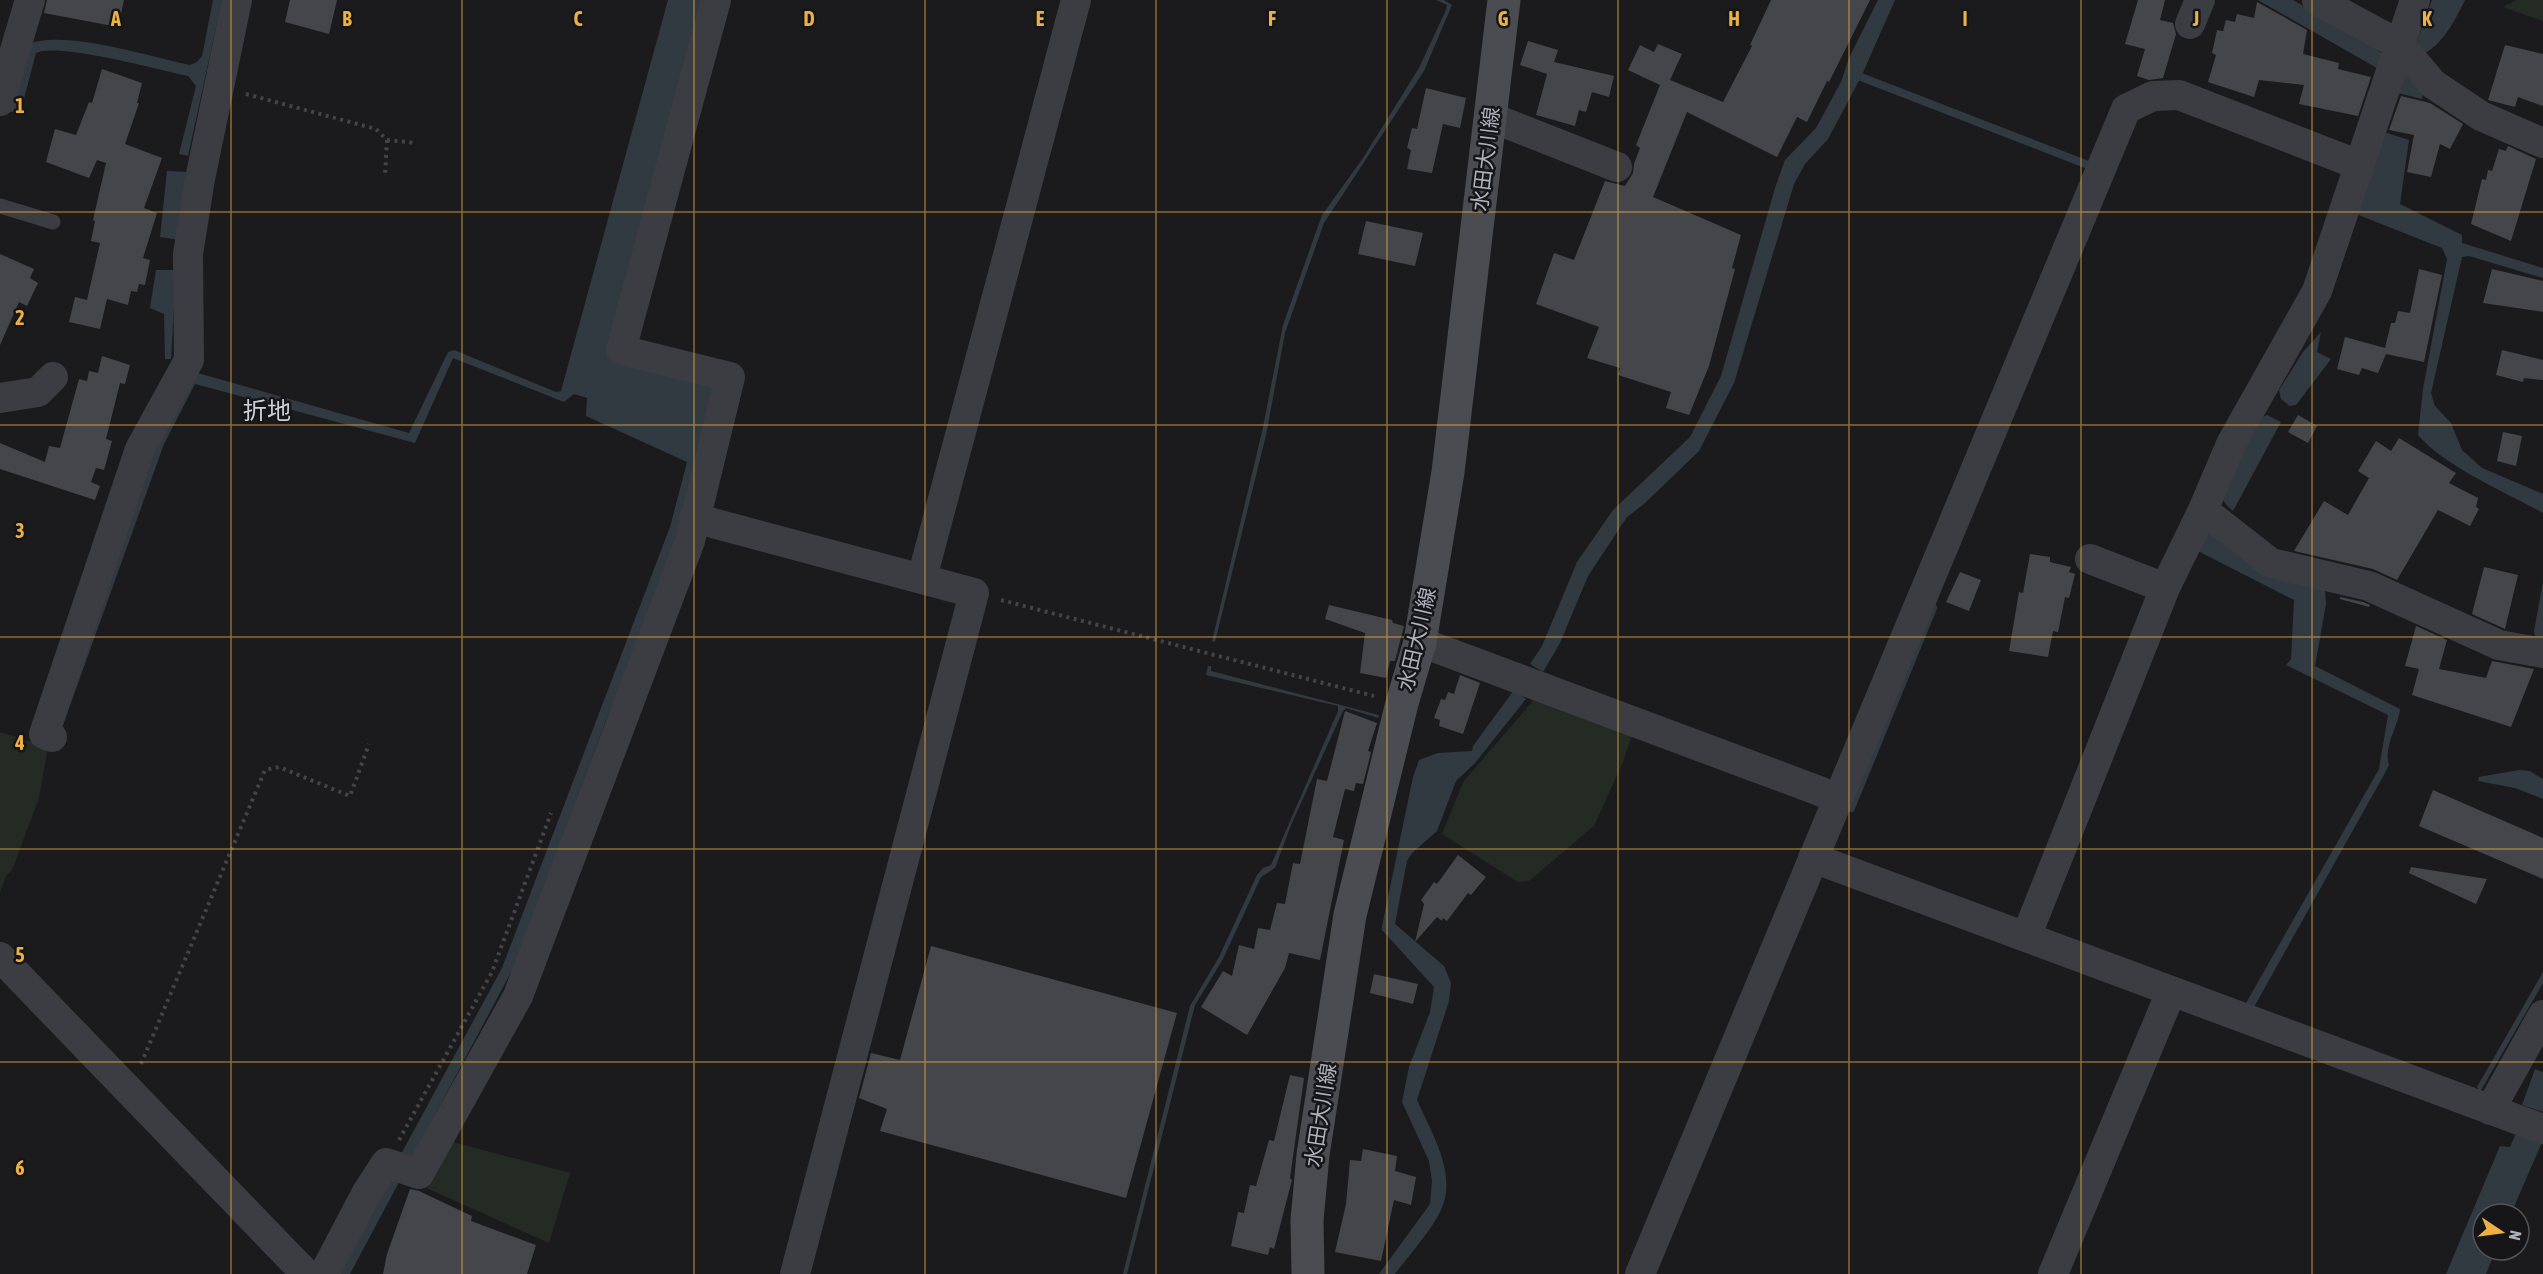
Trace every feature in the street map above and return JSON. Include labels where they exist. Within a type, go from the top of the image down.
[{"type":"main road","name":"水田大川線","points":[[1308,1274],[1307,1220],[1313,1155],[1350,915],[1402,703],[1420,642],[1448,472],[1504,0]]},
{"type":"street","points":[[0,101],[30,0]]},
{"type":"street","points":[[52,737],[44,734],[140,449],[189,360],[188,254],[200,179],[237,0]]},
{"type":"street","points":[[324,1274],[366,1194],[386,1162],[419,1174],[518,996],[690,541],[730,377],[621,350],[716,0]]},
{"type":"street","points":[[922,578],[1076,0]]},
{"type":"street","points":[[2317,0],[2400,45],[2433,84],[2481,116],[2543,143]]},
{"type":"street","points":[[2026,937],[2165,588],[2203,510],[2232,442],[2317,291],[2415,0]]},
{"type":"street","points":[[1640,1274],[2126,109],[2153,96],[2179,95],[2360,165]]},
{"type":"street","points":[[1490,117],[1617,167]]},
{"type":"street","points":[[0,398],[38,392],[53,377]]},
{"type":"street","points":[[2203,510],[2271,563],[2369,586],[2499,645],[2543,653]]},
{"type":"street","points":[[694,518],[974,593],[795,1274]]},
{"type":"street","points":[[2090,560],[2165,588]]},
{"type":"street","points":[[1420,642],[1838,798]]},
{"type":"street","points":[[1813,858],[2543,1129]]},
{"type":"street","points":[[0,957],[306,1274]]},
{"type":"street","points":[[2053,1274],[2171,992]]},
{"type":"street","points":[[2490,1110],[2543,1015]]},
{"type":"lane","points":[[0,206],[53,222]]},
{"type":"path","points":[[219,87],[376,129],[387,140],[416,143]]},
{"type":"path","points":[[385,176],[387,140]]},
{"type":"path","points":[[974,593],[1402,703]]},
{"type":"path","points":[[129,1092],[265,770],[279,767],[350,796],[369,744]]},
{"type":"path","points":[[386,1162],[492,972],[550,813]]},
{"type":"shaded area","points":[[213,0],[222,0],[188,156],[179,154],[196,86],[188,76],[86,54],[65,51],[36,53],[20,114],[9,111],[30,44],[45,40],[85,42],[190,65],[202,56]]},
{"type":"shaded area","points":[[668,0],[704,0],[611,356],[713,382],[719,395],[679,538],[603,728],[516,963],[350,1274],[336,1274],[502,968],[670,527],[687,462],[586,416],[587,398],[574,394],[564,402],[453,358],[415,443],[195,384],[164,444],[62,728],[54,725],[153,447],[194,372],[409,433],[448,352],[454,350],[556,392],[561,391]]},
{"type":"shaded area","points":[[1436,0],[1444,0],[1452,5],[1424,71],[1324,223],[1285,333],[1266,435],[1215,642],[1212,641],[1262,432],[1283,325],[1322,215],[1363,158],[1419,68],[1446,10],[1447,5]]},
{"type":"shaded area","points":[[1878,0],[1895,0],[1861,77],[1828,139],[1805,164],[1794,184],[1734,383],[1699,451],[1644,504],[1627,517],[1588,576],[1560,643],[1543,672],[1530,664],[1542,646],[1577,562],[1613,510],[1690,437],[1721,376],[1785,160],[1816,128],[1841,82],[1849,58]]},
{"type":"shaded area","points":[[2258,0],[2293,0],[2374,47],[2424,86],[2422,99],[2394,92],[2396,79]]},
{"type":"shaded area","points":[[2432,0],[2465,0],[2445,35],[2427,52],[2421,51],[2417,41]]},
{"type":"shaded area","points":[[2516,0],[2543,0],[2543,21],[2503,7]]},
{"type":"shaded area","points":[[2384,132],[2409,140],[2400,204],[2462,235],[2462,243],[2543,268],[2543,278],[2469,256],[2462,257],[2431,393],[2435,406],[2451,423],[2462,450],[2482,468],[2543,494],[2543,513],[2459,468],[2418,435],[2423,389],[2447,259],[2442,248],[2356,214]]},
{"type":"shaded area","points":[[167,171],[187,172],[180,240],[160,237]]},
{"type":"shaded area","points":[[156,270],[176,270],[171,359],[165,359],[164,314],[150,308]]},
{"type":"shaded area","points":[[2321,332],[2317,352],[2331,359],[2296,405],[2290,406],[2281,399],[2279,390],[2303,352]]},
{"type":"shaded area","points":[[2267,415],[2281,422],[2233,511],[2223,499],[2224,484],[2263,417]]},
{"type":"shaded area","points":[[2201,531],[2224,534],[2325,590],[2326,604],[2315,666],[2400,709],[2389,744],[2389,765],[2254,1007],[2246,1003],[2379,769],[2388,715],[2286,665],[2291,659],[2294,600],[2194,549]]},
{"type":"shaded area","points":[[2543,582],[2543,643],[2535,638],[2534,631]]},
{"type":"shaded area","points":[[1208,666],[1211,666],[1211,671],[1379,715],[1378,718],[1346,708],[1343,711],[1291,825],[1275,868],[1261,877],[1223,959],[1195,1005],[1127,1274],[1123,1274],[1190,1006],[1219,957],[1257,875],[1263,868],[1271,865],[1338,711],[1338,706],[1206,675]]},
{"type":"shaded area","points":[[1514,690],[1526,699],[1475,763],[1456,781],[1437,831],[1412,853],[1407,861],[1395,924],[1444,966],[1451,983],[1449,1001],[1417,1100],[1441,1154],[1446,1182],[1441,1210],[1426,1234],[1395,1274],[1379,1274],[1430,1204],[1432,1181],[1429,1161],[1402,1102],[1409,1067],[1430,1012],[1434,987],[1382,930],[1413,777],[1419,760],[1438,753],[1472,751],[1473,746]]},
{"type":"shaded area","points":[[1538,695],[1633,733],[1623,762],[1594,826],[1529,881],[1518,882],[1442,834],[1463,782]]},
{"type":"shaded area","points":[[0,732],[48,747],[39,798],[12,870],[6,876],[0,892]]},
{"type":"shaded area","points":[[2519,770],[2530,771],[2543,779],[2543,799],[2515,788],[2478,781],[2479,777]]},
{"type":"shaded area","points":[[2543,972],[2543,983],[2480,1092],[2477,1087]]},
{"type":"shaded area","points":[[2535,1069],[2543,1072],[2543,1112],[2522,1105]]},
{"type":"shaded area","points":[[2517,1131],[2543,1140],[2516,1202],[2476,1202],[2500,1146],[2510,1147]]},
{"type":"shaded area","points":[[449,1141],[570,1173],[549,1243],[424,1187]]},
{"type":"shaded area","points":[[2471,1215],[2471,1262],[2491,1262],[2486,1274],[2446,1274]]},
{"type":"building","points":[[47,0],[124,0],[118,27],[44,13]]},
{"type":"building","points":[[290,0],[337,0],[329,34],[285,22]]},
{"type":"building","points":[[1771,0],[1870,0],[1807,122],[1797,117],[1777,157],[1687,112],[1653,197],[1741,235],[1732,268],[1735,269],[1709,366],[1689,415],[1666,408],[1671,392],[1618,375],[1620,368],[1587,358],[1599,327],[1536,304],[1554,253],[1574,260],[1605,181],[1625,186],[1633,173],[1640,148],[1636,145],[1660,85],[1628,70],[1640,45],[1654,52],[1658,44],[1682,54],[1670,80],[1723,102],[1752,46],[1750,45]]},
{"type":"building","points":[[2138,0],[2165,0],[2160,20],[2173,23],[2176,34],[2163,78],[2149,80],[2137,76],[2145,49],[2125,44]]},
{"type":"building","points":[[2257,2],[2307,30],[2303,54],[2339,63],[2338,69],[2371,77],[2358,116],[2299,104],[2304,85],[2259,80],[2254,97],[2208,82],[2216,55],[2212,53],[2217,30],[2223,31],[2226,20],[2235,22],[2237,14],[2254,18]]},
{"type":"building","points":[[1528,41],[1558,50],[1554,62],[1614,76],[1609,97],[1592,92],[1586,112],[1579,110],[1575,126],[1536,115],[1547,74],[1520,65]]},
{"type":"building","points":[[2505,45],[2543,54],[2543,106],[2518,97],[2515,107],[2488,100]]},
{"type":"building","points":[[102,69],[142,83],[137,103],[139,103],[125,144],[162,158],[144,208],[157,213],[143,258],[150,260],[145,285],[139,284],[137,292],[131,291],[128,305],[107,299],[100,329],[69,322],[75,297],[87,300],[100,243],[91,241],[95,221],[93,220],[106,163],[97,160],[89,178],[46,162],[55,129],[76,135],[89,102],[92,103]]},
{"type":"building","points":[[1426,88],[1466,98],[1460,128],[1443,124],[1432,173],[1407,169],[1411,150],[1407,148],[1412,128],[1417,129]]},
{"type":"building","points":[[2401,96],[2430,103],[2463,124],[2450,149],[2440,144],[2431,177],[2407,172],[2414,135],[2389,130]]},
{"type":"building","points":[[2508,146],[2536,159],[2511,241],[2471,224],[2482,179],[2486,180],[2488,170],[2492,171],[2499,149],[2506,151]]},
{"type":"building","points":[[1366,221],[1423,233],[1415,266],[1358,254]]},
{"type":"building","points":[[0,254],[34,269],[30,278],[38,283],[27,306],[19,302],[0,345]]},
{"type":"building","points":[[2419,269],[2442,275],[2424,362],[2386,354],[2378,373],[2362,368],[2359,375],[2337,369],[2345,337],[2385,348],[2391,323],[2395,323],[2398,311],[2410,313]]},
{"type":"building","points":[[2492,269],[2543,281],[2543,312],[2483,303]]},
{"type":"building","points":[[2502,350],[2543,360],[2543,380],[2524,378],[2523,382],[2496,375]]},
{"type":"building","points":[[102,356],[130,365],[125,384],[120,383],[106,439],[112,441],[104,470],[96,468],[91,482],[100,486],[95,500],[0,469],[0,443],[45,462],[49,446],[60,448],[79,379],[87,381],[89,371],[98,373]]},
{"type":"building","points":[[2298,415],[2317,426],[2308,443],[2288,432]]},
{"type":"building","points":[[2503,432],[2522,436],[2516,466],[2497,461]]},
{"type":"building","points":[[2399,438],[2456,473],[2449,483],[2478,498],[2476,507],[2479,509],[2470,526],[2438,510],[2397,580],[2373,569],[2294,551],[2324,501],[2348,515],[2369,478],[2358,471],[2376,441],[2391,451]]},
{"type":"building","points":[[2030,554],[2050,557],[2050,562],[2071,567],[2069,572],[2075,574],[2069,598],[2065,597],[2058,632],[2053,631],[2048,657],[2009,651],[2019,592],[2023,593]]},
{"type":"building","points":[[2484,567],[2518,575],[2505,629],[2472,614]]},
{"type":"building","points":[[1960,572],[1981,580],[1969,611],[1946,602]]},
{"type":"building","points":[[2340,597],[2370,605],[2369,607],[2340,599]]},
{"type":"building","points":[[1329,605],[1392,620],[1393,623],[1404,626],[1395,661],[1390,661],[1386,678],[1360,673],[1365,633],[1325,619]]},
{"type":"building","points":[[2416,626],[2447,640],[2439,669],[2486,678],[2492,661],[2534,669],[2511,727],[2412,695],[2419,669],[2405,666]]},
{"type":"building","points":[[1460,675],[1480,683],[1463,734],[1439,726],[1440,720],[1434,718],[1441,699],[1445,700],[1448,692],[1454,694]]},
{"type":"building","points":[[1345,711],[1377,723],[1368,751],[1371,752],[1363,784],[1356,783],[1354,791],[1345,789],[1333,837],[1344,840],[1320,960],[1289,953],[1285,968],[1247,1035],[1201,1007],[1223,971],[1232,976],[1239,945],[1254,949],[1258,928],[1270,930],[1277,903],[1285,904],[1293,863],[1300,864],[1317,779],[1327,781]]},
{"type":"building","points":[[2433,790],[2543,838],[2543,879],[2419,826]]},
{"type":"building","points":[[1458,855],[1486,877],[1471,895],[1468,893],[1447,921],[1443,918],[1442,921],[1437,917],[1415,942],[1424,904],[1421,900],[1434,882],[1437,884]]},
{"type":"building","points":[[2411,867],[2487,879],[2476,904],[2409,873]]},
{"type":"building","points":[[931,946],[1177,1013],[1126,1198],[880,1131],[887,1109],[859,1098],[871,1053],[900,1060]]},
{"type":"building","points":[[1374,974],[1418,984],[1413,1004],[1370,993]]},
{"type":"building","points":[[1290,1075],[1304,1078],[1290,1178],[1292,1180],[1274,1249],[1270,1247],[1268,1255],[1231,1246],[1238,1212],[1244,1213],[1250,1185],[1256,1186],[1269,1140],[1274,1141]]},
{"type":"building","points":[[1363,1149],[1397,1156],[1395,1171],[1416,1177],[1411,1205],[1394,1200],[1381,1261],[1335,1252],[1346,1204],[1350,1160],[1361,1161]]},
{"type":"building","points":[[410,1189],[472,1216],[471,1221],[536,1245],[527,1274],[383,1274],[387,1254]]},
{"type":"waterway","points":[[1861,77],[2088,165]]},
{"type":"waterway","points":[[1851,808],[1933,608]]},
{"type":"district","name":"折地","points":[[267,410]]}]
